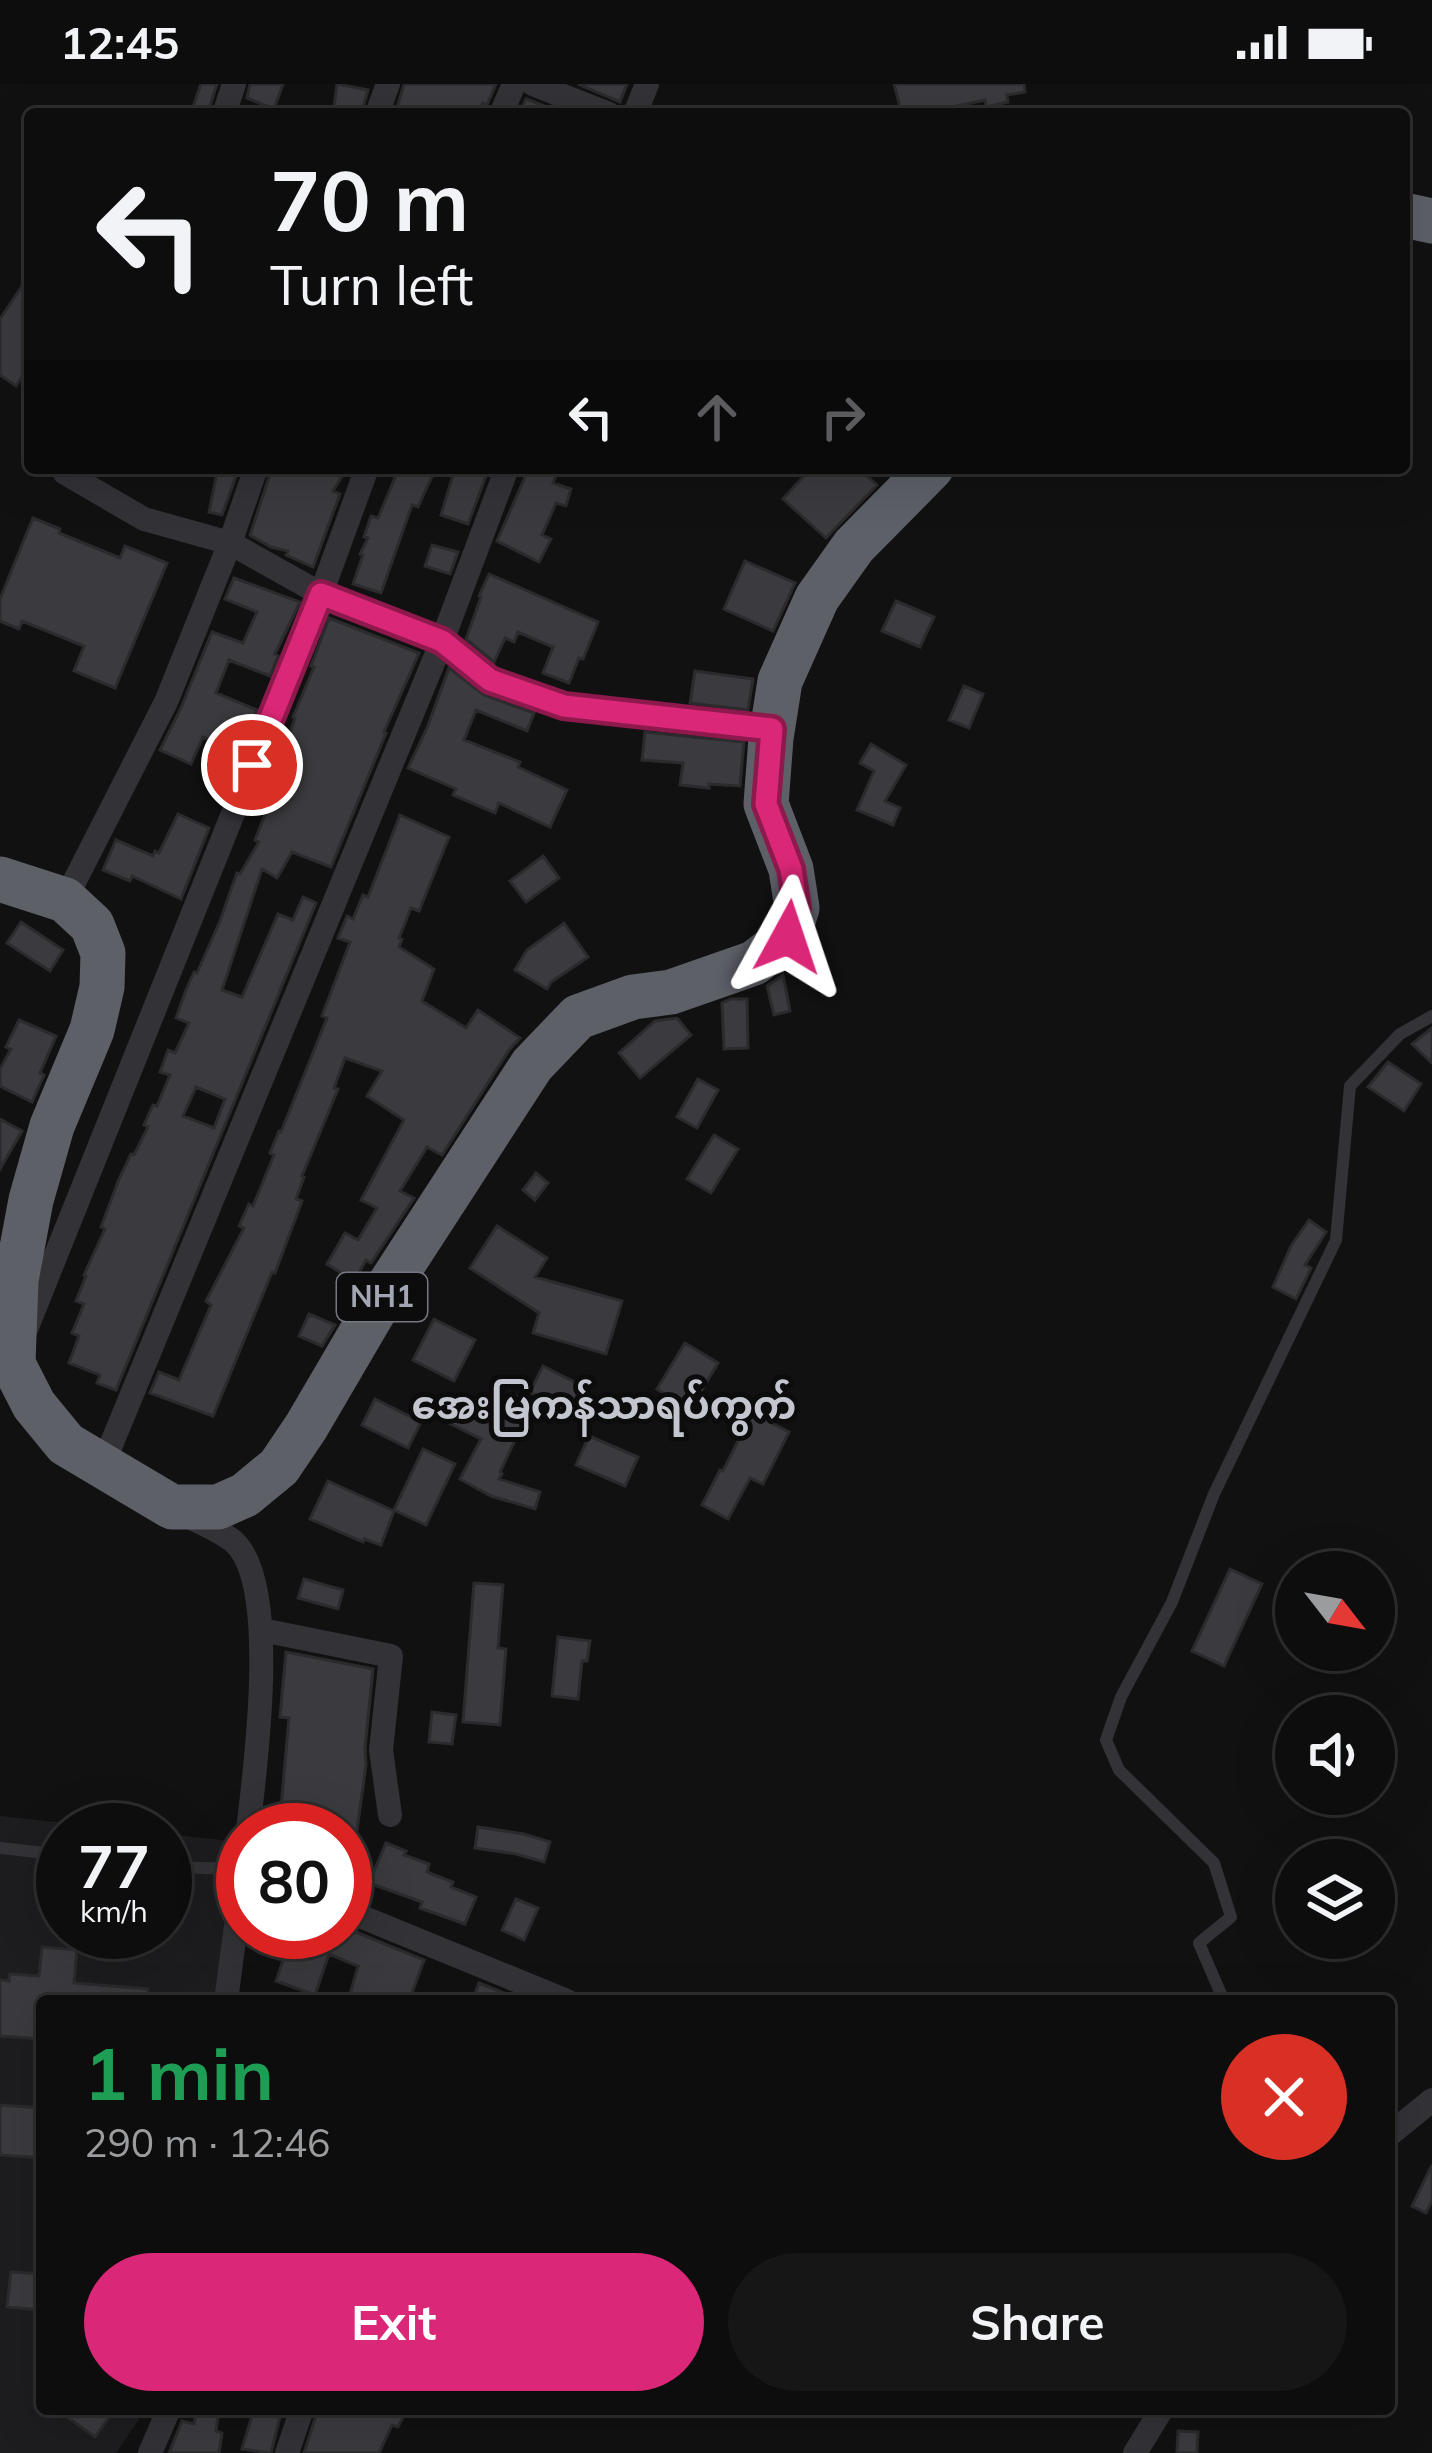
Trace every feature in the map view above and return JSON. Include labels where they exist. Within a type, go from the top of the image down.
[{"type":"highway","name":"NH1","points":[[172,1507],[218,1507],[245,1495],[279,1467],[388,1287],[532,1065],[578,1017],[754,963],[788,937],[797,908],[791,869],[766,804],[780,682],[817,598],[854,546],[925,474]]},
{"type":"highway","points":[[0,879],[65,899],[92,925],[103,953],[102,987],[92,1030],[52,1126],[32,1200],[16,1280],[6,1373],[66,1444],[172,1507]]},
{"type":"street","points":[[532,84],[594,108]]},
{"type":"street","points":[[67,474],[144,518],[230,543],[321,594],[442,641],[490,680],[564,706],[772,729]]},
{"type":"street","points":[[65,899],[166,702],[254,474]]},
{"type":"street","points":[[6,1373],[321,594],[365,474]]},
{"type":"street","points":[[102,1467],[442,641],[505,474]]},
{"type":"street","points":[[172,1507],[236,1543],[254,1577],[262,1630],[250,1803]]},
{"type":"street","points":[[262,1630],[391,1656],[381,1750],[390,1815]]},
{"type":"street","points":[[372,1921],[553,1995]]},
{"type":"street","points":[[227,1995],[231,1959]]},
{"type":"street","points":[[1395,2129],[1432,2100]]},
{"type":"street","points":[[150,2453],[166,2415]]},
{"type":"street","points":[[287,2453],[300,2415]]},
{"type":"street","points":[[1136,2453],[1158,2415]]},
{"type":"lane","points":[[1221,1995],[1199,1943],[1231,1917],[1214,1863],[1119,1770],[1106,1740],[1121,1697],[1172,1602],[1214,1494],[1336,1240],[1350,1086],[1400,1034],[1432,1016]]},
{"type":"lane","points":[[0,1848],[36,1852]]},
{"type":"shaded area","points":[[0,1816],[36,1820],[36,1959],[192,1959],[192,1837],[216,1839],[216,1959],[220,1959],[217,1995],[36,1995],[36,2415],[142,2415],[116,2453],[0,2453]]},
{"type":"building","points":[[201,84],[217,84],[209,108],[193,107]]},
{"type":"building","points":[[250,84],[283,84],[274,108],[247,98]]},
{"type":"building","points":[[337,84],[368,90],[363,108],[334,108]]},
{"type":"building","points":[[404,84],[496,84],[487,105],[480,108],[397,108]]},
{"type":"building","points":[[578,84],[627,84],[620,102]]},
{"type":"building","points":[[894,84],[1024,84],[1025,92],[1007,95],[1008,102],[986,107],[985,100],[948,108],[900,108]]},
{"type":"building","points":[[527,99],[549,108],[522,108]]},
{"type":"building","points":[[24,283],[24,373],[16,386],[0,375],[0,319]]},
{"type":"building","points":[[217,474],[237,474],[222,515],[209,512]]},
{"type":"building","points":[[270,474],[343,474],[333,491],[340,494],[313,567],[250,535]]},
{"type":"building","points":[[396,474],[433,474],[418,507],[412,505],[381,593],[353,584],[371,516],[378,518]]},
{"type":"building","points":[[453,474],[487,474],[468,524],[441,515]]},
{"type":"building","points":[[526,474],[557,474],[553,483],[571,489],[566,506],[556,503],[542,535],[551,539],[539,562],[497,541]]},
{"type":"building","points":[[806,474],[865,474],[877,485],[826,538],[783,499]]},
{"type":"building","points":[[33,518],[120,558],[125,546],[167,563],[115,688],[74,671],[84,646],[22,621],[19,629],[0,621],[0,599]]},
{"type":"building","points":[[432,545],[458,552],[450,574],[425,566]]},
{"type":"building","points":[[745,561],[795,583],[773,631],[724,609]]},
{"type":"building","points":[[489,574],[598,622],[569,683],[543,673],[553,647],[518,632],[514,642],[505,638],[494,662],[466,639]]},
{"type":"building","points":[[234,578],[300,602],[275,654],[270,676],[229,660],[216,693],[257,710],[240,752],[203,737],[191,764],[160,750],[212,632],[243,643],[257,612],[225,599]]},
{"type":"building","points":[[896,601],[934,617],[920,647],[882,631]]},
{"type":"building","points":[[329,618],[419,653],[331,867],[292,852],[277,878],[262,869],[222,990],[242,997],[278,914],[293,920],[303,897],[316,903],[116,1390],[97,1383],[100,1375],[69,1363],[79,1336],[72,1333],[84,1304],[76,1301],[119,1179],[170,1075],[160,1072],[168,1050],[175,1053],[189,1023],[176,1018],[186,990],[237,873],[259,842],[255,840],[272,796],[264,792],[286,745]],"holes":[[[196,1087],[225,1099],[214,1128],[183,1116]]]},
{"type":"building","points":[[449,668],[484,695],[534,713],[527,731],[476,710],[464,740],[520,762],[518,767],[567,790],[550,827],[499,803],[495,813],[408,768]]},
{"type":"building","points":[[695,671],[753,679],[748,710],[690,703]]},
{"type":"building","points":[[964,686],[983,694],[969,728],[949,720]]},
{"type":"building","points":[[645,732],[744,742],[740,786],[680,785],[683,763],[642,760]]},
{"type":"building","points":[[871,744],[906,765],[885,801],[900,808],[893,825],[857,810],[874,771],[860,763]]},
{"type":"building","points":[[178,814],[209,828],[181,899],[132,876],[130,881],[103,870],[116,840],[153,856],[159,853]]},
{"type":"building","points":[[400,815],[449,837],[419,911],[411,908],[399,938],[399,947],[434,969],[422,1001],[466,1028],[478,1010],[520,1038],[442,1155],[427,1147],[400,1191],[414,1198],[354,1281],[327,1264],[345,1233],[358,1240],[377,1208],[361,1200],[404,1120],[367,1096],[382,1071],[345,1058],[334,1088],[338,1089],[302,1176],[296,1199],[302,1201],[213,1416],[150,1393],[159,1372],[179,1380],[211,1305],[206,1301],[244,1228],[239,1226],[249,1204],[253,1206],[327,1018],[322,1016],[350,942],[338,938],[347,916],[353,919],[363,895],[368,897]]},
{"type":"building","points":[[543,856],[559,878],[526,902],[510,881]]},
{"type":"building","points":[[21,922],[63,950],[50,971],[7,943]]},
{"type":"building","points":[[564,923],[588,957],[547,989],[515,970],[527,950]]},
{"type":"building","points":[[783,975],[790,1011],[774,1015],[767,986]]},
{"type":"building","points":[[747,999],[748,1048],[724,1049],[722,1003]]},
{"type":"building","points":[[677,1018],[691,1035],[640,1078],[619,1053],[655,1021]]},
{"type":"building","points":[[19,1020],[56,1036],[32,1102],[0,1086],[0,1069],[11,1049],[6,1047]]},
{"type":"building","points":[[1432,1028],[1432,1063],[1412,1044]]},
{"type":"building","points":[[1388,1062],[1421,1084],[1404,1111],[1368,1087]]},
{"type":"building","points":[[698,1079],[718,1090],[697,1128],[677,1117]]},
{"type":"building","points":[[0,1119],[22,1131],[0,1169]]},
{"type":"building","points":[[714,1135],[738,1149],[711,1193],[687,1179]]},
{"type":"building","points":[[536,1173],[548,1183],[535,1200],[523,1190]]},
{"type":"building","points":[[1309,1220],[1326,1232],[1305,1265],[1311,1268],[1296,1299],[1273,1287]]},
{"type":"building","points":[[497,1226],[547,1258],[535,1277],[622,1301],[606,1354],[533,1333],[539,1313],[470,1268]]},
{"type":"building","points":[[309,1314],[335,1325],[322,1346],[299,1336]]},
{"type":"building","points":[[434,1319],[475,1340],[454,1381],[413,1360]]},
{"type":"building","points":[[685,1343],[718,1363],[690,1410],[657,1389]]},
{"type":"building","points":[[543,1366],[582,1386],[568,1412],[530,1392]]},
{"type":"building","points":[[510,1393],[532,1404],[499,1479],[540,1492],[535,1509],[491,1496],[460,1479],[481,1439],[447,1422],[457,1402],[497,1422]]},
{"type":"building","points":[[375,1399],[421,1422],[408,1448],[362,1425]]},
{"type":"building","points":[[752,1413],[789,1432],[763,1484],[750,1478],[728,1519],[702,1505]]},
{"type":"building","points":[[589,1436],[638,1457],[625,1486],[576,1465]]},
{"type":"building","points":[[423,1449],[455,1464],[426,1525],[394,1510]]},
{"type":"building","points":[[328,1481],[394,1511],[381,1545],[310,1519]]},
{"type":"building","points":[[1230,1569],[1262,1584],[1224,1666],[1192,1651]]},
{"type":"building","points":[[304,1579],[343,1590],[338,1609],[298,1598]]},
{"type":"building","points":[[474,1583],[503,1585],[498,1648],[506,1649],[500,1725],[463,1722]]},
{"type":"building","points":[[558,1637],[590,1641],[587,1661],[582,1661],[578,1699],[552,1696]]},
{"type":"building","points":[[286,1652],[373,1669],[361,1803],[281,1803],[289,1718],[280,1717]]},
{"type":"building","points":[[432,1712],[456,1715],[452,1744],[429,1742]]},
{"type":"building","points":[[478,1827],[550,1842],[544,1862],[475,1848]]},
{"type":"building","points":[[386,1843],[429,1864],[427,1872],[453,1882],[451,1887],[476,1897],[465,1924],[372,1884]]},
{"type":"building","points":[[516,1899],[538,1908],[524,1940],[502,1930]]},
{"type":"building","points":[[372,1939],[424,1960],[411,1995],[350,1995],[358,1966],[341,1959],[372,1959]]},
{"type":"building","points":[[41,1959],[76,1959],[74,1983],[148,1989],[148,1995],[36,1995],[36,2039],[0,2036],[0,1980],[9,1981],[10,1974],[39,1976]]},
{"type":"building","points":[[283,1959],[327,1959],[315,1995],[276,1981]]},
{"type":"building","points":[[479,1983],[509,1995],[474,1995]]},
{"type":"building","points":[[0,2105],[36,2108],[36,2158],[0,2155]]},
{"type":"building","points":[[1432,2165],[1432,2201],[1426,2213],[1412,2206]]},
{"type":"building","points":[[11,2272],[36,2274],[36,2309],[7,2307]]},
{"type":"building","points":[[64,2415],[111,2415],[95,2437]]},
{"type":"building","points":[[196,2415],[218,2415],[219,2453],[169,2453],[182,2421],[194,2424]]},
{"type":"building","points":[[252,2415],[280,2415],[271,2453],[242,2449]]},
{"type":"building","points":[[316,2415],[404,2415],[398,2427],[392,2425],[379,2453],[304,2453]]},
{"type":"building","points":[[1178,2431],[1198,2432],[1197,2453],[1177,2453]]},
{"type":"district","name":"အေးမြကန်သာရပ်ကွက်","points":[[604,1405]]},
{"type":"route","points":[[252,765],[321,594],[442,641],[490,680],[564,706],[772,729],[766,804],[791,869],[797,908],[788,937]]}]
